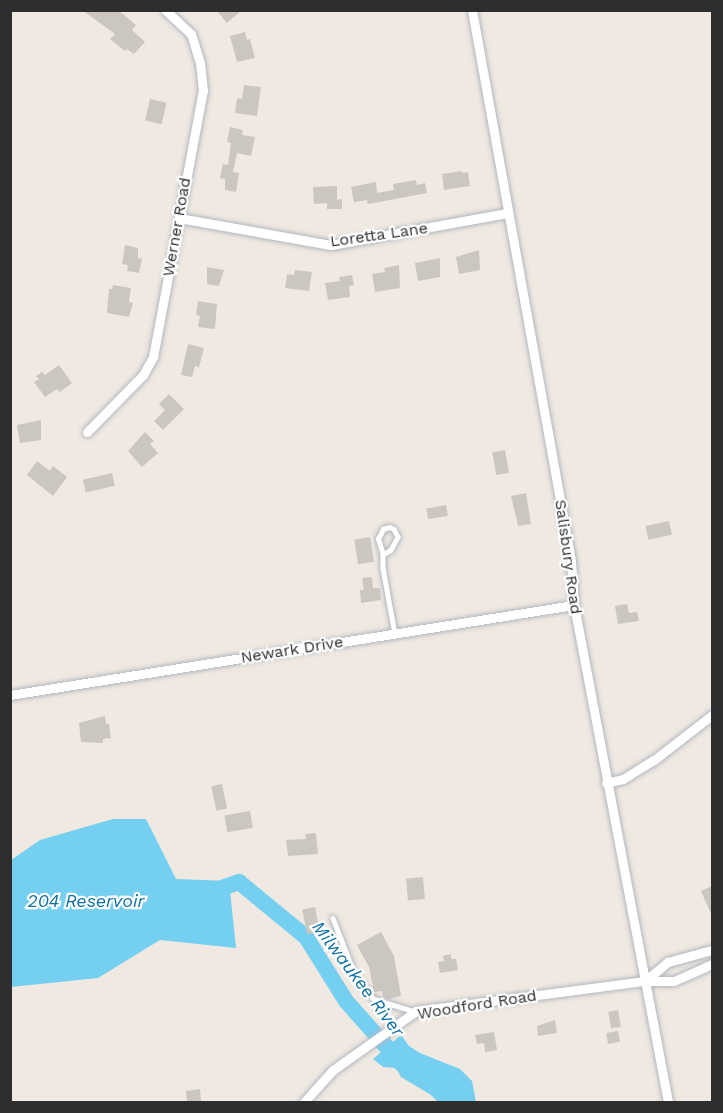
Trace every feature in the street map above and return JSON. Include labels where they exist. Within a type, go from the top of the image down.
[{"type":"street","name":"Werner Road","points":[[87,432],[143,375],[153,357],[203,91],[200,63],[191,34],[165,10]]},
{"type":"street","name":"Salisbury Road","points":[[472,10],[571,561],[574,605],[668,1102]]},
{"type":"street","name":"Loretta Lane","points":[[179,218],[331,245],[507,213]]},
{"type":"street","name":"Newark Drive","points":[[10,695],[574,605]]},
{"type":"street","points":[[606,783],[623,779],[654,760],[712,715]]},
{"type":"street","points":[[645,981],[668,962],[712,950]]},
{"type":"street","name":"Woodford Road","points":[[304,1102],[333,1070],[412,1014],[645,981],[674,981],[712,964]]},
{"type":"lane","points":[[383,555],[391,550],[398,537],[394,529],[390,527],[383,529],[378,539],[383,555],[395,634]]},
{"type":"lane","points":[[333,918],[355,975],[374,999],[412,1014]]},
{"type":"water","name":"204 Reservoir","points":[[113,819],[146,819],[176,879],[229,881],[236,948],[160,940],[98,978],[11,987],[11,860],[40,840]]},
{"type":"water","name":"Milwaukee River","points":[[401,1035],[409,1046],[420,1053],[460,1069],[472,1081],[476,1102],[438,1102],[431,1095],[401,1077],[396,1068],[383,1067],[373,1059]]},
{"type":"building","points":[[82,10],[118,10],[136,25],[132,30],[145,42],[134,54],[127,49],[125,51],[110,39],[115,34]]},
{"type":"building","points":[[216,10],[242,10],[227,23]]},
{"type":"building","points":[[245,32],[247,40],[250,39],[255,58],[237,62],[230,36]]},
{"type":"building","points":[[244,85],[261,87],[257,116],[235,113],[237,98],[242,99]]},
{"type":"building","points":[[150,99],[167,103],[162,124],[145,120]]},
{"type":"building","points":[[230,127],[243,130],[242,135],[255,137],[251,156],[237,153],[233,172],[239,173],[236,192],[225,190],[225,179],[220,178],[223,164],[228,165],[231,143],[227,142]]},
{"type":"building","points":[[462,171],[462,173],[468,172],[470,186],[444,190],[442,174]]},
{"type":"building","points":[[416,180],[417,185],[425,183],[427,193],[368,204],[367,200],[354,202],[351,187],[376,182],[377,193],[394,190],[393,184]]},
{"type":"building","points":[[337,186],[337,200],[342,199],[342,209],[327,209],[327,203],[314,204],[313,187]]},
{"type":"building","points":[[125,245],[138,248],[138,258],[142,259],[139,273],[127,271],[128,265],[122,264]]},
{"type":"building","points":[[479,250],[480,270],[459,274],[456,257]]},
{"type":"building","points":[[440,258],[440,277],[418,281],[415,263]]},
{"type":"building","points":[[399,265],[400,288],[375,292],[372,274],[385,272],[384,268]]},
{"type":"building","points":[[207,267],[224,270],[219,286],[207,284]]},
{"type":"building","points":[[295,270],[312,272],[309,291],[285,288],[287,274],[294,275]]},
{"type":"building","points":[[352,275],[354,285],[349,286],[350,297],[328,300],[325,283],[340,281],[339,277]]},
{"type":"building","points":[[113,285],[131,288],[129,302],[133,303],[129,317],[107,313],[109,289],[112,289]]},
{"type":"building","points":[[198,301],[217,304],[215,329],[198,327],[200,316],[196,315]]},
{"type":"building","points":[[188,344],[204,348],[199,367],[195,366],[192,377],[181,375]]},
{"type":"building","points":[[59,365],[72,383],[60,392],[57,389],[45,397],[34,382],[39,379],[36,376],[42,372],[45,375]]},
{"type":"building","points":[[169,394],[184,409],[163,430],[154,421],[165,410],[159,404]]},
{"type":"building","points":[[41,420],[41,440],[20,443],[17,425]]},
{"type":"building","points":[[145,432],[154,441],[150,444],[158,453],[142,467],[128,451]]},
{"type":"building","points":[[505,450],[509,473],[496,475],[492,452]]},
{"type":"building","points":[[37,461],[50,471],[53,466],[67,477],[53,496],[27,475]]},
{"type":"building","points":[[112,473],[115,486],[86,492],[83,480]]},
{"type":"building","points":[[526,493],[531,524],[518,526],[511,496]]},
{"type":"building","points":[[446,505],[448,516],[428,519],[426,508]]},
{"type":"building","points":[[669,521],[672,535],[648,540],[646,526]]},
{"type":"building","points":[[370,537],[374,562],[358,564],[354,540]]},
{"type":"building","points":[[372,577],[373,588],[380,588],[381,600],[361,603],[360,590],[364,590],[362,578]]},
{"type":"building","points":[[627,604],[629,613],[637,612],[639,621],[618,624],[615,606]]},
{"type":"building","points":[[105,716],[111,738],[103,739],[103,743],[81,742],[79,723]]},
{"type":"building","points":[[222,784],[227,808],[216,811],[211,786]]},
{"type":"building","points":[[250,811],[253,828],[227,832],[224,816]]},
{"type":"building","points":[[316,833],[318,854],[288,856],[286,840],[306,839],[305,834]]},
{"type":"building","points":[[423,877],[425,899],[408,900],[406,878]]},
{"type":"building","points":[[712,886],[712,916],[701,891]]},
{"type":"building","points":[[315,907],[320,932],[307,934],[302,909]]},
{"type":"building","points":[[381,932],[394,956],[401,996],[389,999],[383,997],[382,991],[374,992],[369,967],[357,945]]},
{"type":"building","points":[[451,954],[451,959],[456,959],[458,970],[440,973],[438,962],[444,961],[443,956]]},
{"type":"building","points":[[618,1010],[621,1027],[611,1028],[608,1012]]},
{"type":"building","points":[[555,1020],[557,1033],[538,1036],[537,1026]]},
{"type":"building","points":[[618,1031],[620,1042],[608,1044],[606,1033]]},
{"type":"building","points":[[494,1032],[497,1050],[485,1052],[484,1043],[477,1044],[475,1035]]},
{"type":"building","points":[[200,1089],[201,1102],[187,1102],[186,1091]]},
{"type":"waterway","name":"Milwaukee River","points":[[210,892],[239,882],[306,937],[346,1001],[402,1064]]}]
